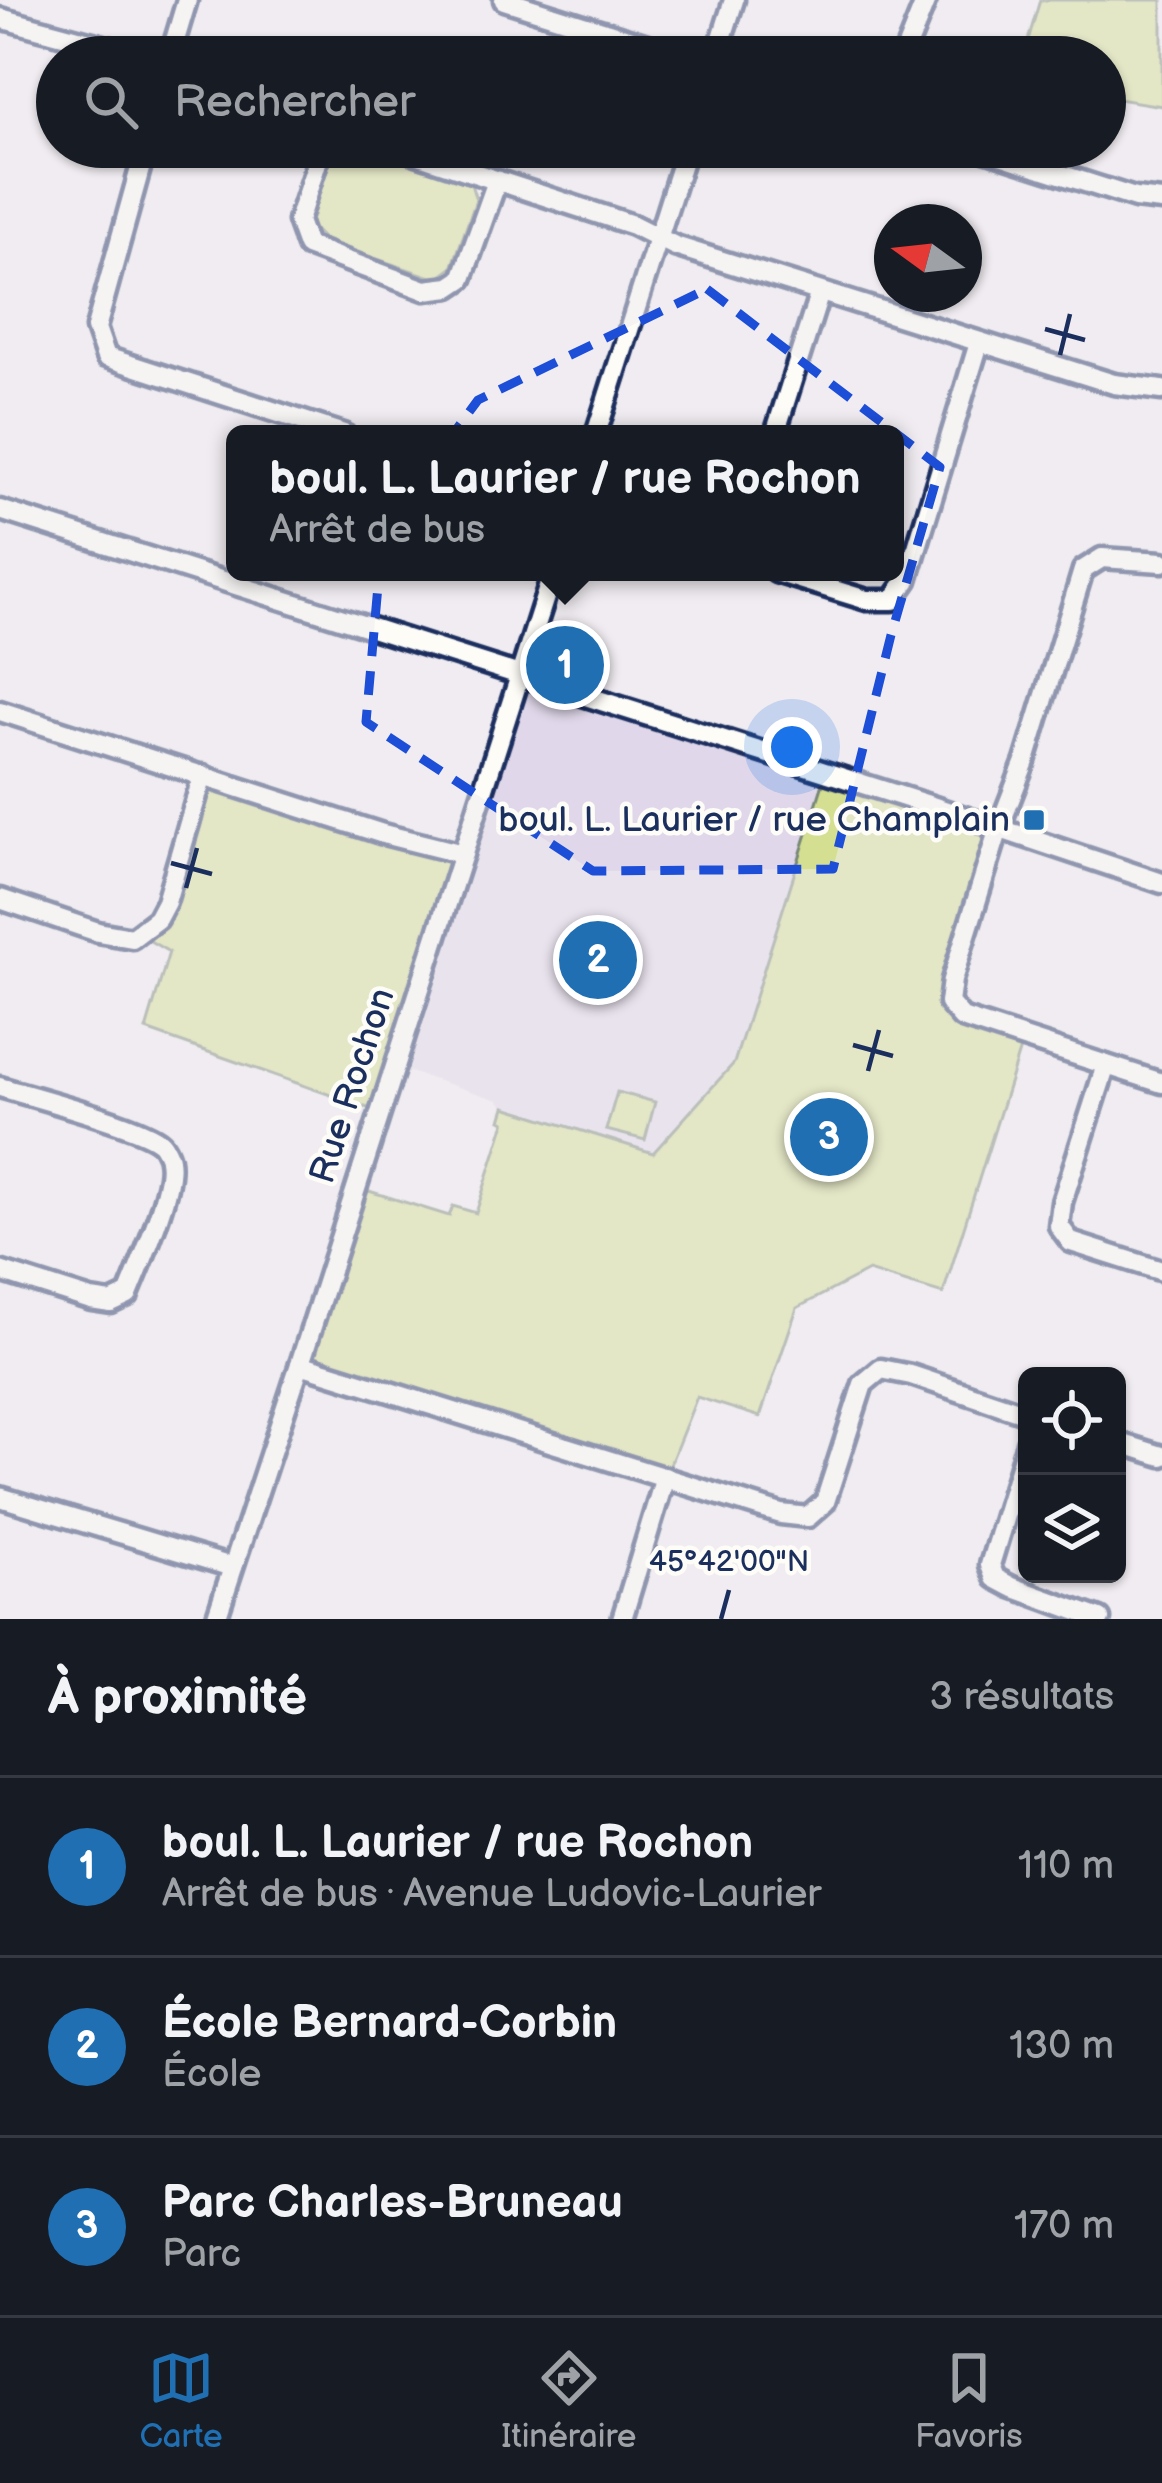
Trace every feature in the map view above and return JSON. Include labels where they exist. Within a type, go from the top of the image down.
[{"type":"street","points":[[176,36],[187,0]]},
{"type":"street","points":[[504,0],[550,7],[628,36]]},
{"type":"street","points":[[723,36],[734,0]]},
{"type":"street","points":[[911,36],[926,0]]},
{"type":"street","points":[[0,18],[67,36]]},
{"type":"street","points":[[140,168],[95,328],[106,357],[316,425]]},
{"type":"street","points":[[315,168],[298,221],[307,246],[425,290],[450,287],[462,279],[496,181]]},
{"type":"street","points":[[457,168],[658,235],[675,246],[979,343],[1114,385],[1162,390]]},
{"type":"street","points":[[599,425],[680,168]]},
{"type":"street","points":[[1041,168],[1135,198],[1162,201]]},
{"type":"street","points":[[778,425],[820,292]]},
{"type":"street","points":[[805,581],[867,600],[892,600],[907,580],[979,343]]},
{"type":"street","points":[[0,510],[1162,882]]},
{"type":"street","points":[[1162,562],[1102,558],[1083,570],[952,980],[950,1003],[962,1018],[1162,1083]]},
{"type":"street","name":"Rue Rochon","points":[[216,1619],[550,581]]},
{"type":"street","points":[[0,711],[383,834],[463,854]]},
{"type":"street","points":[[0,899],[98,932],[133,938],[157,919],[166,902],[203,775]]},
{"type":"street","points":[[1106,1065],[1062,1202],[1059,1226],[1071,1242],[1162,1271]]},
{"type":"street","points":[[0,1087],[160,1141],[169,1156],[170,1173],[128,1295],[111,1303],[91,1300],[0,1271]]},
{"type":"street","points":[[300,1364],[782,1514],[808,1517],[825,1502],[863,1384],[881,1369],[1018,1411]]},
{"type":"street","points":[[1126,1445],[1162,1456]]},
{"type":"street","points":[[1018,1473],[990,1565],[995,1578],[1100,1619]]},
{"type":"street","points":[[622,1619],[665,1477]]},
{"type":"street","points":[[0,1497],[232,1567]]},
{"type":"highlighted area","points":[[707,289],[940,467],[891,635],[833,869],[593,871],[366,722],[383,529],[478,400]]},
{"type":"shaded area","points":[[520,677],[826,774],[734,1063],[653,1153],[394,1067]]},
{"type":"green space","points":[[1040,0],[1162,0],[1162,106],[1126,100],[1126,36],[1029,36]]},
{"type":"green space","points":[[325,168],[425,168],[471,184],[476,200],[452,268],[437,279],[326,242],[310,226]]},
{"type":"green space","points":[[826,774],[999,828],[949,1002],[1023,1039],[943,1294],[868,1271],[797,1308],[760,1417],[697,1397],[665,1477],[300,1364],[356,1187],[449,1216],[453,1206],[476,1213],[505,1122],[501,1120],[505,1107],[653,1153],[734,1063]]},
{"type":"green space","points":[[202,779],[462,857],[379,1112],[146,1030],[169,952],[138,934],[155,920]]},
{"type":"green space","points":[[617,1092],[655,1102],[645,1140],[606,1130]]},
{"type":"place","name":"boul. L. Laurier / rue Rochon","points":[[565,665]]},
{"type":"place","name":"boul. L. Laurier / rue Champlain","points":[[1034,820]]},
{"type":"place","name":"École Bernard-Corbin","points":[[598,960]]},
{"type":"place","name":"Parc Charles-Bruneau","points":[[829,1137]]}]
